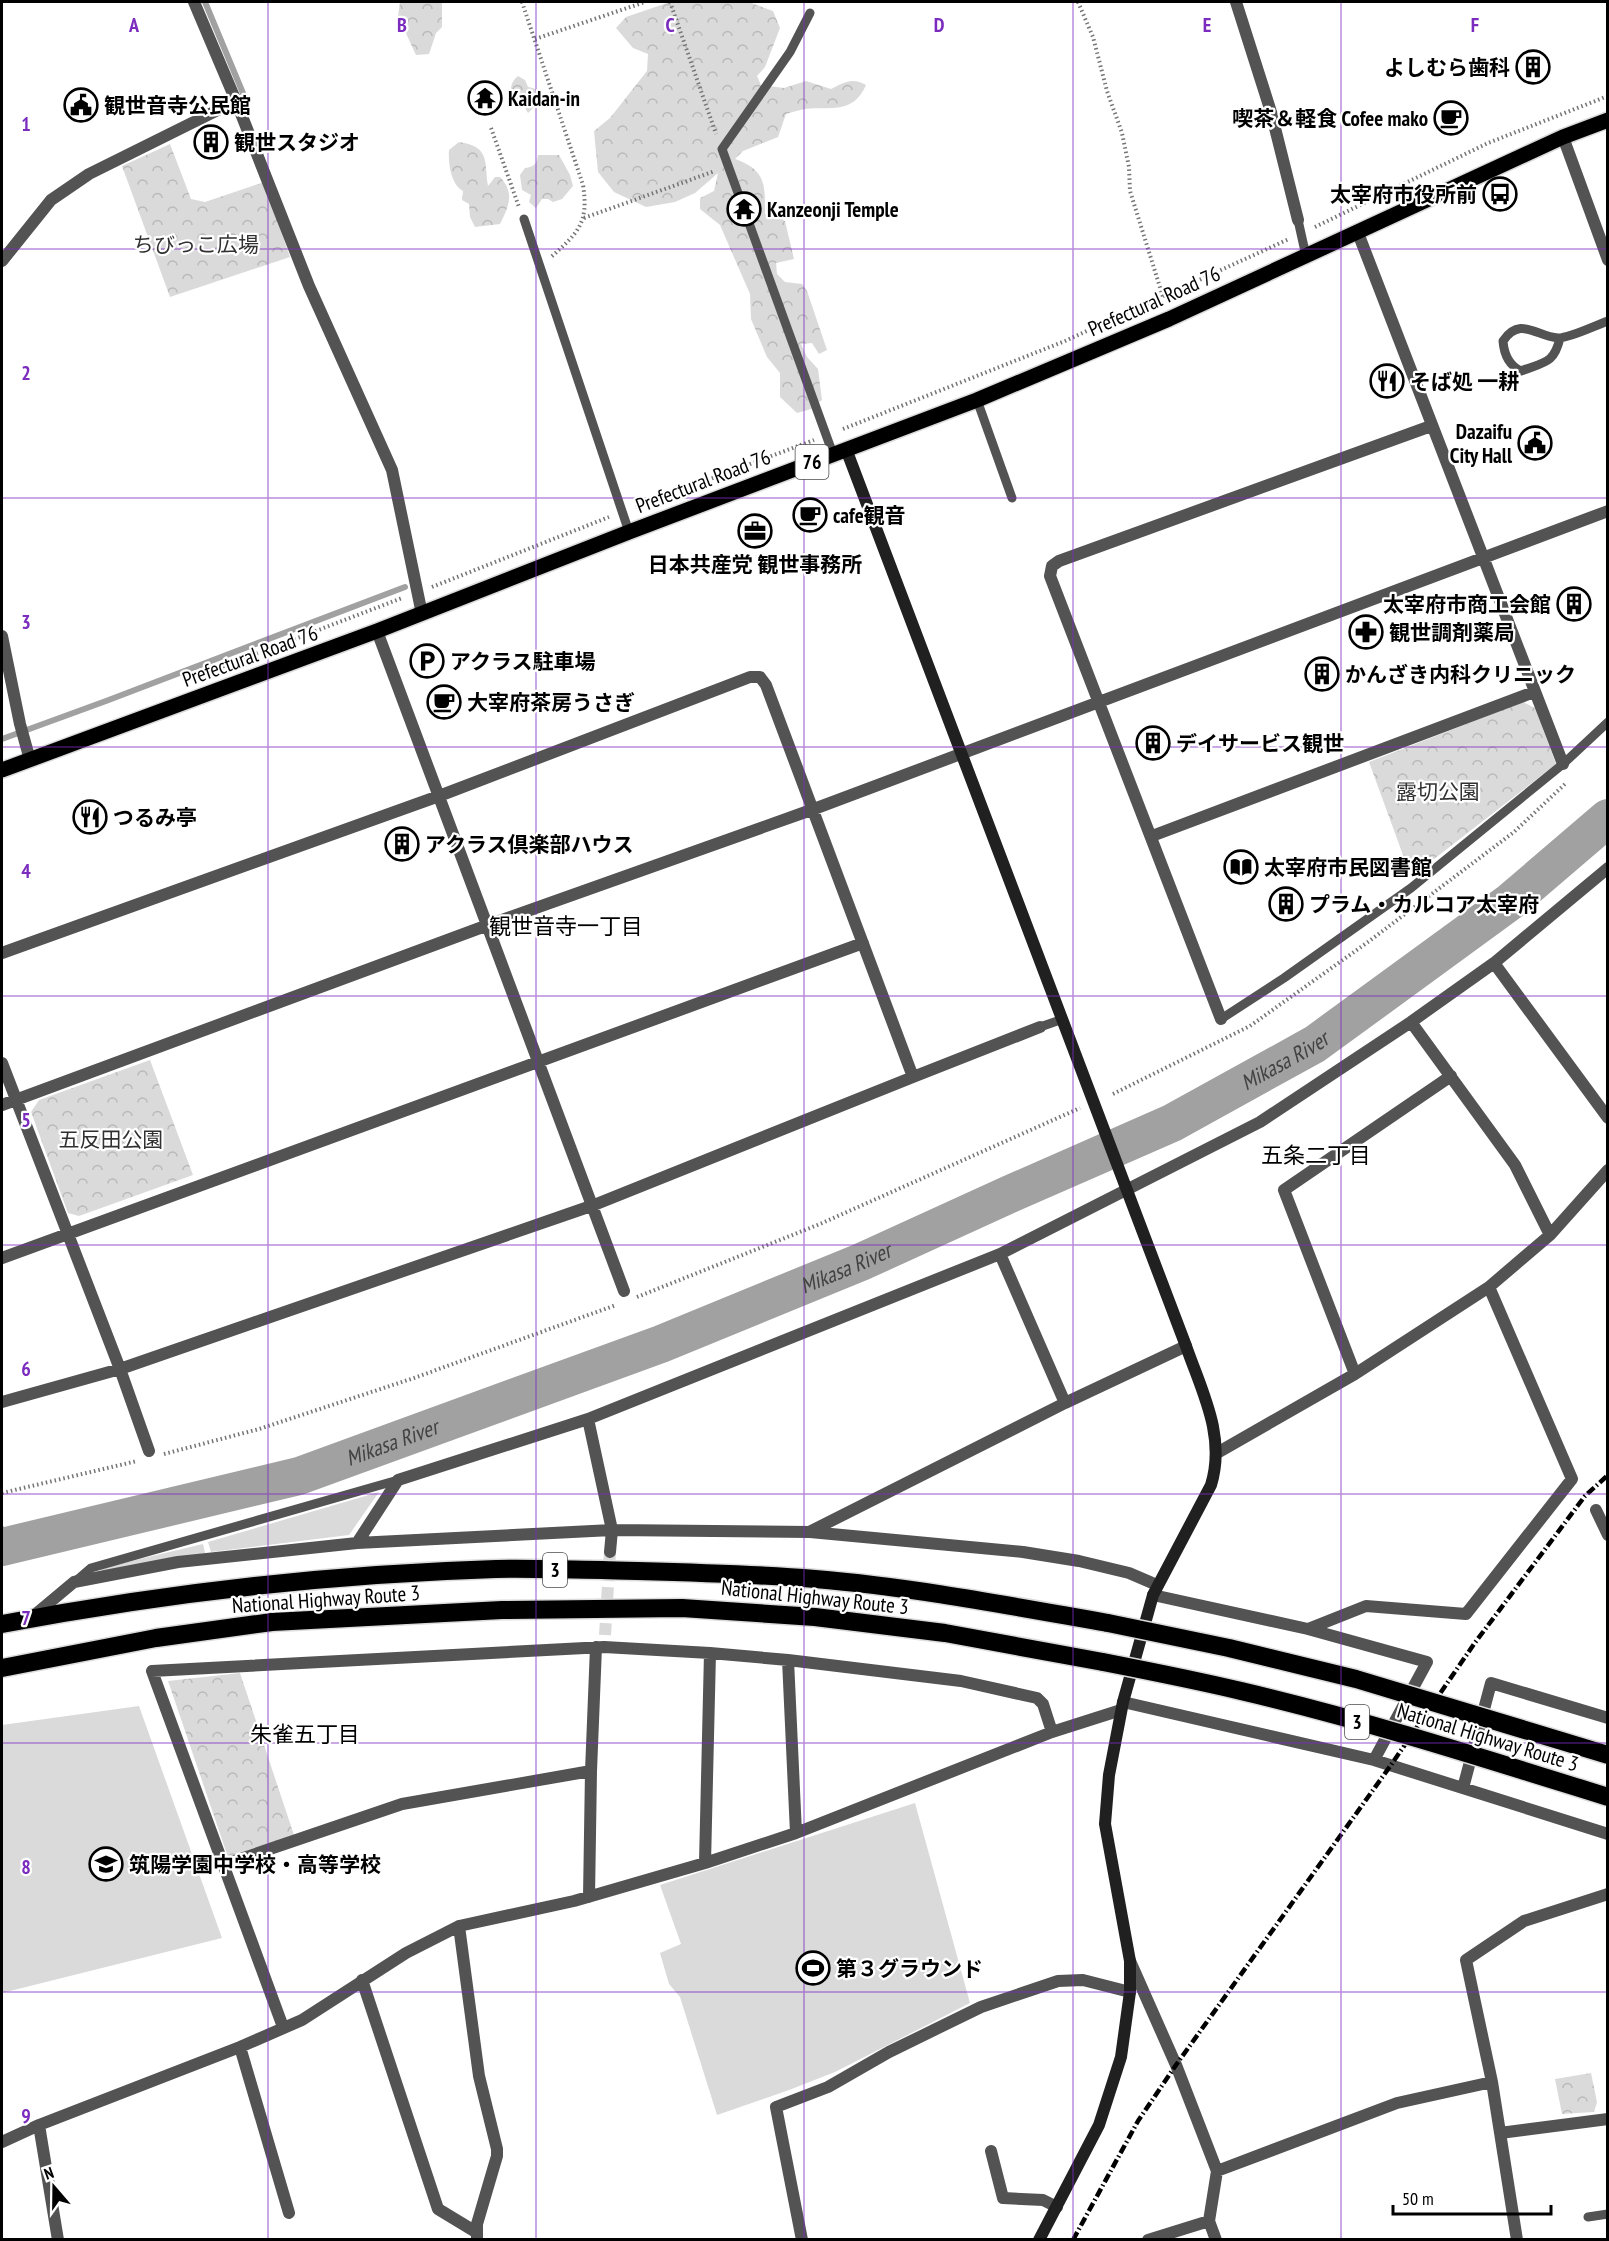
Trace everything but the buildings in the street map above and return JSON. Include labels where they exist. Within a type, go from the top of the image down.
[{"type":"highway","name":"National Highway Route 3","points":[[2,1624],[76,1610],[269,1583],[386,1574],[498,1569],[682,1572],[816,1579],[960,1597],[1108,1623],[1229,1648],[1356,1679],[1608,1755]]},
{"type":"highway","name":"National Highway Route 3","points":[[2,1668],[156,1638],[272,1622],[502,1610],[682,1608],[815,1617],[945,1633],[1103,1662],[1241,1691],[1350,1719],[1608,1797]]},
{"type":"main road","name":"Prefectural Road 76","points":[[2,770],[422,614],[629,532],[977,400],[1169,319],[1563,137],[1608,120]]},
{"type":"street","points":[[194,2],[309,286],[392,470],[422,614]]},
{"type":"street","points":[[1236,2],[1271,112],[1298,220]]},
{"type":"street","points":[[2,261],[51,200],[89,174],[236,101]]},
{"type":"street","points":[[1563,137],[1608,260]]},
{"type":"street","points":[[1358,233],[1563,764]]},
{"type":"street","points":[[1221,1018],[1050,576],[1052,567],[1059,561],[1431,426]]},
{"type":"street","points":[[840,452],[961,753],[1063,1019],[1125,1189],[1186,1346],[1213,1424],[1217,1453],[1216,1468],[1204,1502],[1155,1590],[1122,1706],[1105,1802],[1105,1824],[1130,1961],[1130,1992],[1121,2058],[1099,2125],[1039,2240]]},
{"type":"street","points":[[2,1105],[488,925],[814,809],[1608,511]]},
{"type":"street","points":[[377,631],[626,1296]]},
{"type":"street","points":[[2,636],[21,730],[30,760]]},
{"type":"street","points":[[2,953],[439,796],[750,677],[759,677],[766,685],[814,809],[913,1077]]},
{"type":"street","points":[[1152,836],[1534,692]]},
{"type":"street","points":[[357,1543],[398,1480],[588,1419],[1000,1254],[1260,1122],[1412,1022],[1494,963],[1608,868]]},
{"type":"street","points":[[2,1257],[862,943]]},
{"type":"street","points":[[1494,963],[1608,1118]]},
{"type":"street","points":[[1412,1022],[1515,1165],[1550,1235]]},
{"type":"street","points":[[2,1402],[120,1369],[594,1206],[1040,1028]]},
{"type":"street","points":[[2,1063],[120,1369],[144,1456]]},
{"type":"street","points":[[1355,1374],[1284,1190],[1451,1076]]},
{"type":"street","points":[[1217,1453],[1355,1374],[1489,1287],[1550,1235],[1608,1170]]},
{"type":"street","points":[[1000,1254],[1065,1403]]},
{"type":"street","points":[[1308,1629],[1366,1606],[1466,1614],[1572,1479],[1489,1287]]},
{"type":"street","points":[[810,1532],[1065,1403],[1186,1346]]},
{"type":"street","points":[[588,1419],[612,1530],[610,1551]]},
{"type":"street","points":[[1596,1510],[1608,1535]]},
{"type":"street","points":[[31,1618],[74,1582],[178,1562],[357,1543],[612,1530],[810,1532],[1023,1552],[1079,1561],[1129,1573],[1155,1590],[1427,1662],[1374,1760]]},
{"type":"street","points":[[283,2027],[152,1671],[602,1643],[788,1660],[961,1681],[1037,1698],[1043,1704],[1052,1732]]},
{"type":"street","points":[[589,1897],[591,1772],[602,1643]]},
{"type":"street","points":[[705,1863],[710,1653]]},
{"type":"street","points":[[788,1660],[796,1833]]},
{"type":"street","points":[[1463,1788],[1491,1683],[1608,1718]]},
{"type":"street","points":[[2,2142],[39,2125],[240,2047],[302,2020],[406,1953],[459,1926],[589,1897],[796,1833],[1122,1706],[1374,1760],[1608,1834]]},
{"type":"street","points":[[223,1865],[402,1804],[591,1772]]},
{"type":"street","points":[[1517,2240],[1492,2082],[1466,1960],[1524,1922],[1608,1894]]},
{"type":"street","points":[[362,1980],[438,2209],[476,2236],[497,2149],[479,2076],[459,1926]]},
{"type":"street","points":[[1130,1961],[1176,2065],[1217,2171],[1209,2221],[1216,2240]]},
{"type":"street","points":[[802,2240],[776,2107],[828,2087],[889,2052],[981,2007],[1058,1981],[1083,1980],[1130,1992]]},
{"type":"street","points":[[240,2047],[289,2213]]},
{"type":"street","points":[[1217,2171],[1397,2103],[1492,2082]]},
{"type":"street","points":[[1500,2133],[1608,2120]]},
{"type":"street","points":[[39,2125],[58,2240]]},
{"type":"street","points":[[992,2151],[1003,2198],[1042,2200],[1056,2207]]},
{"type":"street","points":[[1148,2240],[1209,2221]]},
{"type":"lane","points":[[810,13],[790,52],[722,149],[840,452]]},
{"type":"lane","points":[[524,219],[629,532]]},
{"type":"lane","points":[[1298,220],[1306,256]]},
{"type":"lane","points":[[1560,338],[1557,351],[1552,358],[1521,370],[1510,363],[1503,350],[1503,341],[1508,333],[1522,328],[1560,338],[1608,321]]},
{"type":"lane","points":[[977,400],[1012,498]]},
{"type":"lane","points":[[1221,1018],[1284,978],[1411,888],[1563,764],[1608,722]]},
{"type":"lane","points":[[1040,1028],[1063,1019]]},
{"type":"lane","points":[[74,1582],[91,1568],[398,1480]]},
{"type":"lane","points":[[1588,2217],[1608,2214]]},
{"type":"path","points":[[522,2],[584,185],[586,204],[575,236],[540,266]]},
{"type":"path","points":[[535,39],[645,2]]},
{"type":"path","points":[[670,2],[722,149]]},
{"type":"path","points":[[1078,2],[1093,37],[1107,91],[1122,133],[1129,167],[1130,192],[1169,319]]},
{"type":"path","points":[[490,128],[524,219]]},
{"type":"path","points":[[583,218],[728,166]]},
{"type":"path","points":[[626,1296],[820,1224],[1080,1108]]},
{"type":"path","points":[[162,1454],[260,1429],[414,1378],[617,1305]]},
{"type":"path","points":[[2,1493],[144,1456]]},
{"type":"green space","points":[[400,2],[442,2],[442,27],[436,33],[429,54],[416,55],[398,16]]},
{"type":"green space","name":"Kanzeonji Temple","points":[[670,2],[749,2],[773,11],[780,28],[765,67],[757,76],[761,85],[784,88],[806,81],[831,89],[844,83],[857,81],[866,85],[861,95],[848,105],[805,109],[786,114],[778,137],[743,151],[735,159],[753,168],[762,179],[765,214],[773,214],[785,221],[794,259],[776,263],[777,274],[785,282],[802,284],[807,291],[827,350],[819,354],[812,343],[801,344],[807,357],[818,369],[822,400],[811,409],[797,413],[780,397],[780,373],[767,357],[751,319],[750,294],[720,225],[700,209],[700,198],[714,191],[718,173],[695,193],[675,202],[646,207],[614,192],[598,172],[594,131],[610,118],[647,71],[648,54],[633,48],[616,28],[626,17]]},
{"type":"green space","points":[[518,76],[525,80],[528,87],[538,90],[547,103],[545,107],[533,108],[528,113],[522,103],[514,101],[511,88]]},
{"type":"green space","points":[[459,142],[469,144],[481,152],[486,163],[488,186],[495,177],[500,177],[508,189],[508,205],[500,224],[475,227],[470,217],[469,204],[462,200],[463,191],[453,179],[449,161],[449,150]]},
{"type":"green space","name":"ちびっこ広場","points":[[170,144],[191,199],[205,202],[264,182],[290,257],[170,297],[122,166]]},
{"type":"green space","points":[[538,155],[559,155],[573,186],[562,199],[553,202],[542,199],[536,208],[529,202],[531,195],[522,190],[520,175],[525,168],[531,167],[537,161]]},
{"type":"green space","name":"露切公園","points":[[1523,702],[1535,708],[1556,764],[1411,877],[1369,762]]},
{"type":"green space","name":"五反田公園","points":[[150,1060],[193,1175],[79,1216],[68,1213],[31,1112],[39,1100]]},
{"type":"green space","points":[[379,1492],[349,1535],[211,1552],[208,1542]]},
{"type":"green space","points":[[203,1544],[205,1553],[102,1572],[102,1568]]},
{"type":"green space","points":[[240,1673],[294,1835],[228,1857],[168,1681]]},
{"type":"green space","points":[[139,1706],[222,1938],[2,1993],[2,1725]]},
{"type":"green space","name":"第３グラウンド","points":[[915,1803],[970,2003],[835,2072],[717,2115],[680,1997],[669,1984],[660,1953],[681,1944],[660,1885]]},
{"type":"green space","points":[[1591,2073],[1597,2102],[1594,2112],[1562,2114],[1555,2079]]},
{"type":"waterway","points":[[205,2],[245,98]]},
{"type":"waterway","points":[[2,739],[405,587]]},
{"type":"waterway","name":"Mikasa River","points":[[2,1547],[299,1476],[661,1344],[861,1262],[1172,1123],[1315,1044],[1511,901],[1608,818]]},
{"type":"waterway","points":[[2,1529],[7,1546]]},
{"type":"tunnel","points":[[605,1635],[610,1552]]},
{"type":"railway","points":[[1073,2240],[1138,2121],[1176,2065],[1391,1765],[1474,1644],[1585,1496],[1608,1475]]},
{"type":"place","name":"よしむら歯科","points":[[1533,67]]},
{"type":"place","name":"Kaidan-in","points":[[485,98]]},
{"type":"place","name":"観世音寺公民館","points":[[81,105]]},
{"type":"place","name":"喫茶＆軽食 Cofee mako","points":[[1451,118]]},
{"type":"place","name":"観世スタジオ","points":[[211,142]]},
{"type":"place","name":"太宰府市役所前","points":[[1500,194]]},
{"type":"place","name":"Kanzeonji Temple","points":[[744,209]]},
{"type":"place","name":"そば処 一耕","points":[[1387,381]]},
{"type":"place","name":"Dazaifu City Hall","points":[[1535,443]]},
{"type":"place","name":"cafe観音","points":[[810,515]]},
{"type":"place","name":"日本共産党 観世事務所","points":[[755,531]]},
{"type":"place","name":"太宰府市商工会館","points":[[1574,604]]},
{"type":"place","name":"観世調剤薬局","points":[[1366,632]]},
{"type":"place","name":"アクラス駐車場","points":[[427,661]]},
{"type":"place","name":"かんざき内科クリニック","points":[[1322,674]]},
{"type":"place","name":"大宰府茶房うさぎ","points":[[444,702]]},
{"type":"place","name":"デイサービス観世","points":[[1153,743]]},
{"type":"place","name":"つるみ亭","points":[[90,817]]},
{"type":"place","name":"アクラス倶楽部ハウス","points":[[402,844]]},
{"type":"place","name":"太宰府市民図書館","points":[[1241,867]]},
{"type":"place","name":"プラム・カルコア太宰府","points":[[1286,904]]},
{"type":"place","name":"筑陽学園中学校・高等学校","points":[[106,1864]]},
{"type":"place","name":"第３グラウンド","points":[[813,1968]]},
{"type":"district","name":"観世音寺一丁目","points":[[566,926]]},
{"type":"district","name":"五条二丁目","points":[[1316,1155]]},
{"type":"district","name":"朱雀五丁目","points":[[305,1734]]}]
